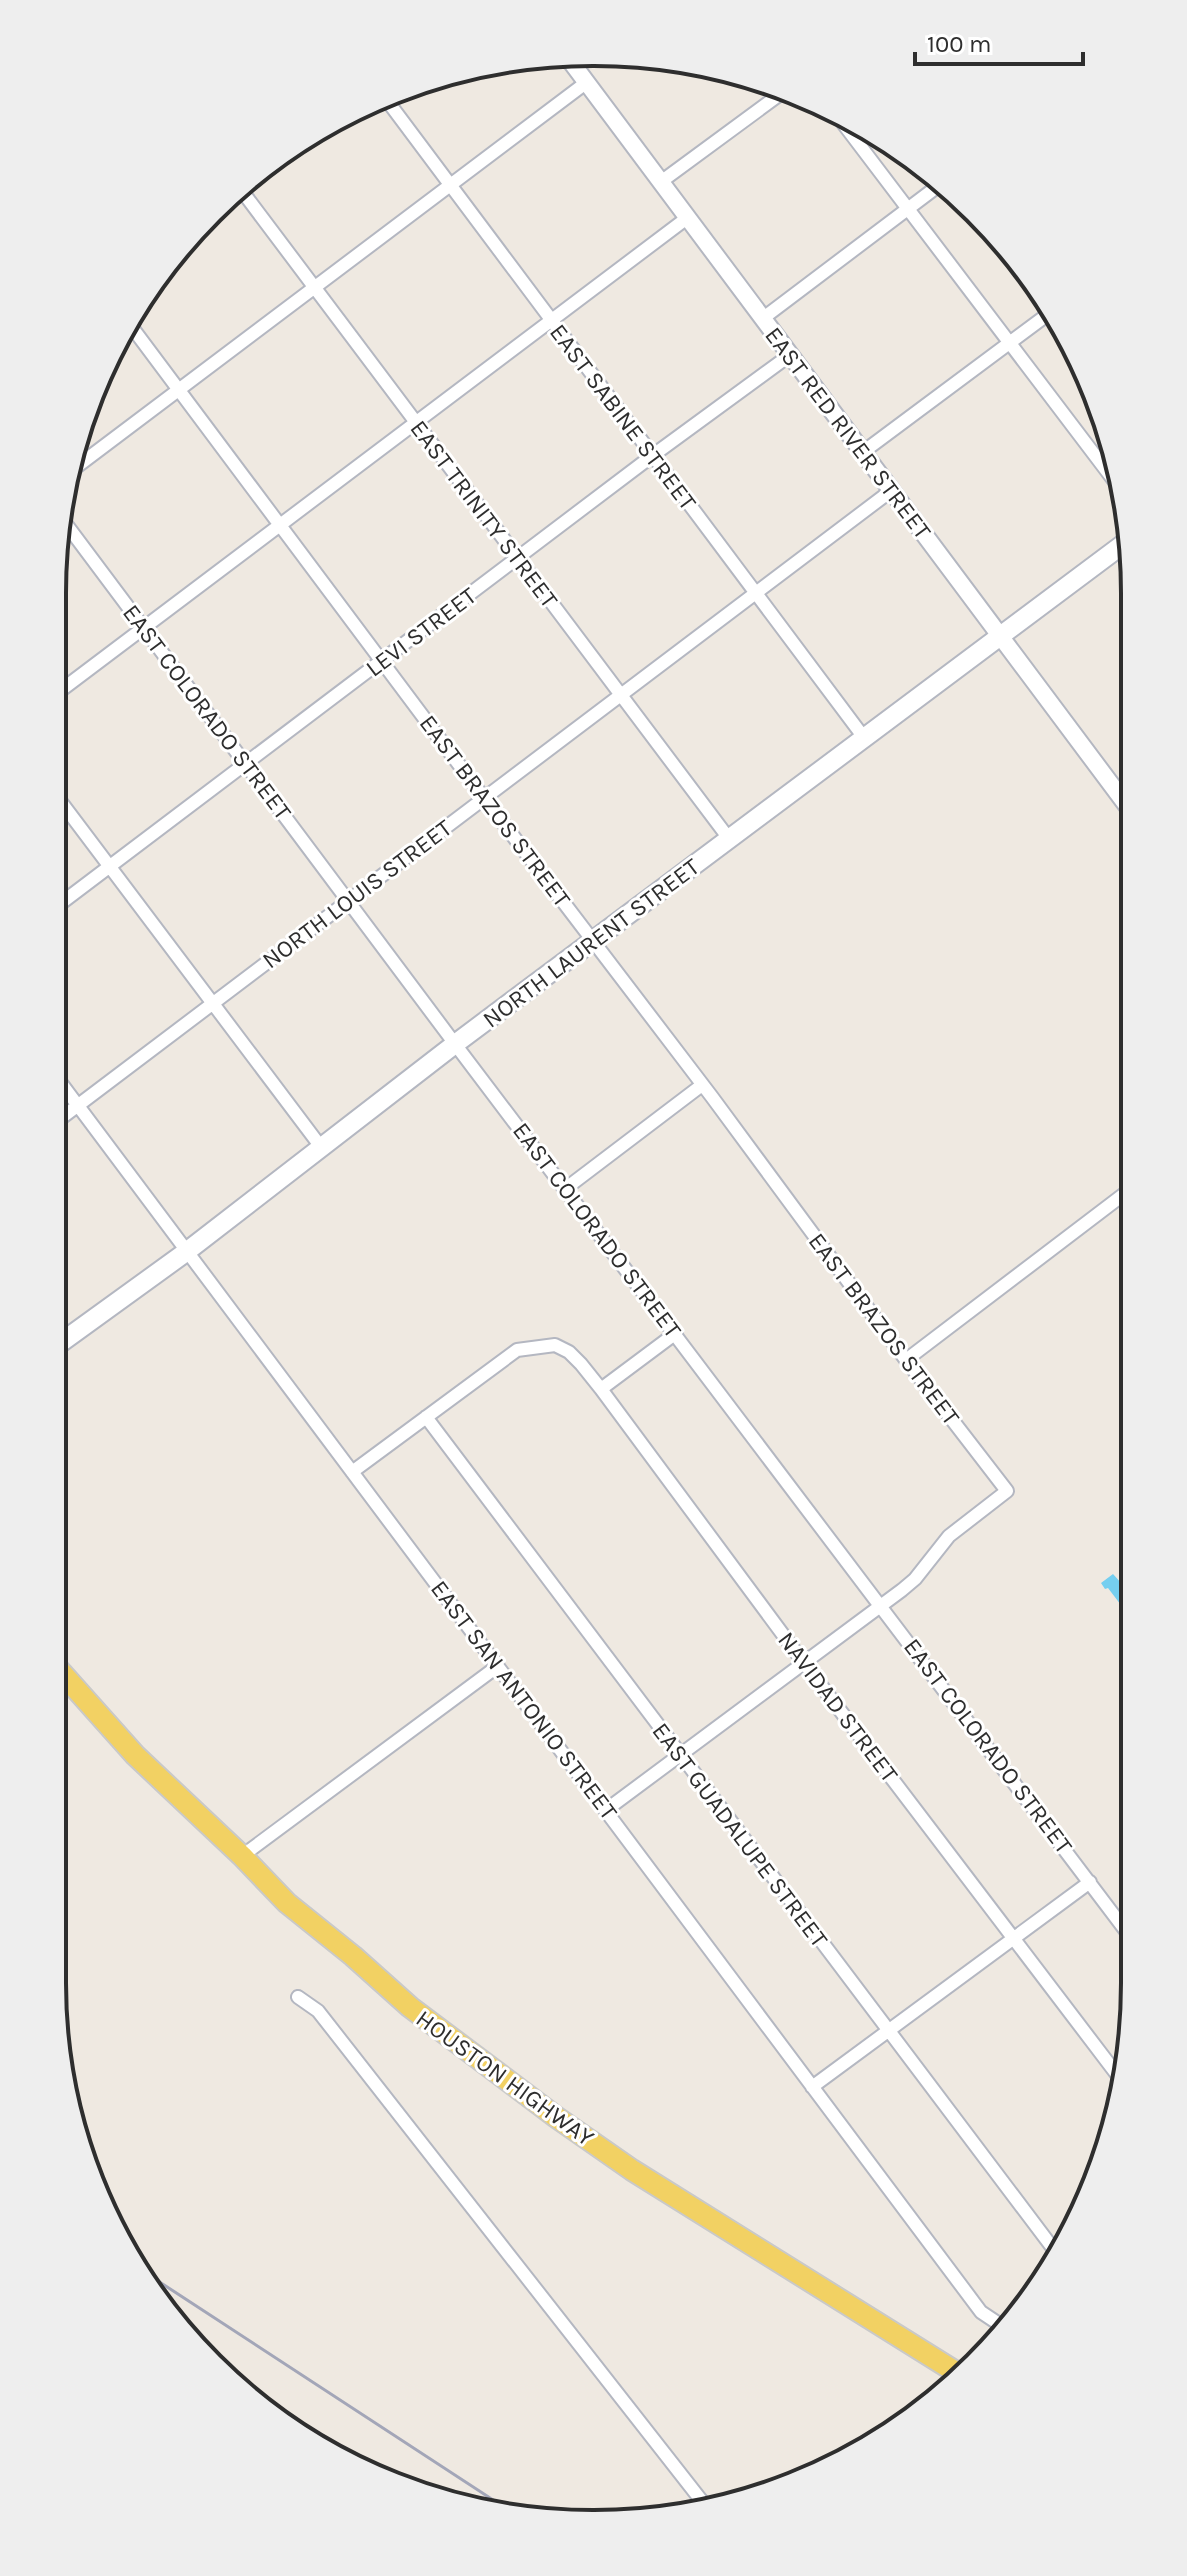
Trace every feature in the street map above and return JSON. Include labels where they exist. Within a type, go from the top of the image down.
[{"type":"main road","name":"NORTH LAURENT STREET","points":[[66,1339],[186,1252],[455,1044],[1119,548]]},
{"type":"main road","name":"HOUSTON HIGHWAY","points":[[66,1678],[135,1755],[287,1903],[410,2007],[632,2170],[951,2369]]},
{"type":"street","name":"EAST RED RIVER STREET","points":[[575,67],[1121,798]]},
{"type":"street","points":[[83,462],[587,82]]},
{"type":"street","points":[[662,181],[774,98]]},
{"type":"street","name":"EAST SABINE STREET","points":[[391,106],[865,739]]},
{"type":"street","points":[[851,133],[1106,470]]},
{"type":"street","points":[[762,319],[932,190]]},
{"type":"street","name":"EAST TRINITY STREET","points":[[246,197],[730,840]]},
{"type":"street","points":[[66,686],[687,218]]},
{"type":"street","points":[[863,452],[1043,318]]},
{"type":"street","name":"EAST BRAZOS STREET","points":[[136,332],[1007,1491],[949,1536],[915,1579],[881,1605]]},
{"type":"street","name":"LEVI STREET","points":[[66,900],[790,355]]},
{"type":"street","name":"NORTH LOUIS STREET","points":[[66,1115],[892,490]]},
{"type":"street","name":"EAST COLORADO STREET","points":[[70,530],[1121,1924]]},
{"type":"street","points":[[66,809],[321,1147]]},
{"type":"street","points":[[565,1189],[702,1085]]},
{"type":"street","name":"EAST SAN ANTONIO STREET","points":[[66,1090],[981,2312],[996,2322]]},
{"type":"street","points":[[906,1360],[1121,1196]]},
{"type":"street","points":[[601,1389],[676,1333]]},
{"type":"street","name":"NAVIDAD STREET","points":[[426,1417],[517,1350],[555,1345],[569,1352],[601,1389],[804,1663],[1113,2069]]},
{"type":"street","points":[[352,1472],[426,1417]]},
{"type":"street","name":"EAST GUADALUPE STREET","points":[[426,1417],[1051,2245]]},
{"type":"street","points":[[606,1810],[881,1605]]},
{"type":"street","points":[[242,1856],[498,1666]]},
{"type":"street","points":[[812,2087],[1090,1882]]},
{"type":"street","points":[[298,1997],[318,2011],[700,2499]]},
{"type":"water","points":[[1113,1574],[1121,1583],[1121,1605],[1101,1583]]},
{"type":"railway","points":[[159,2282],[494,2500]]}]
